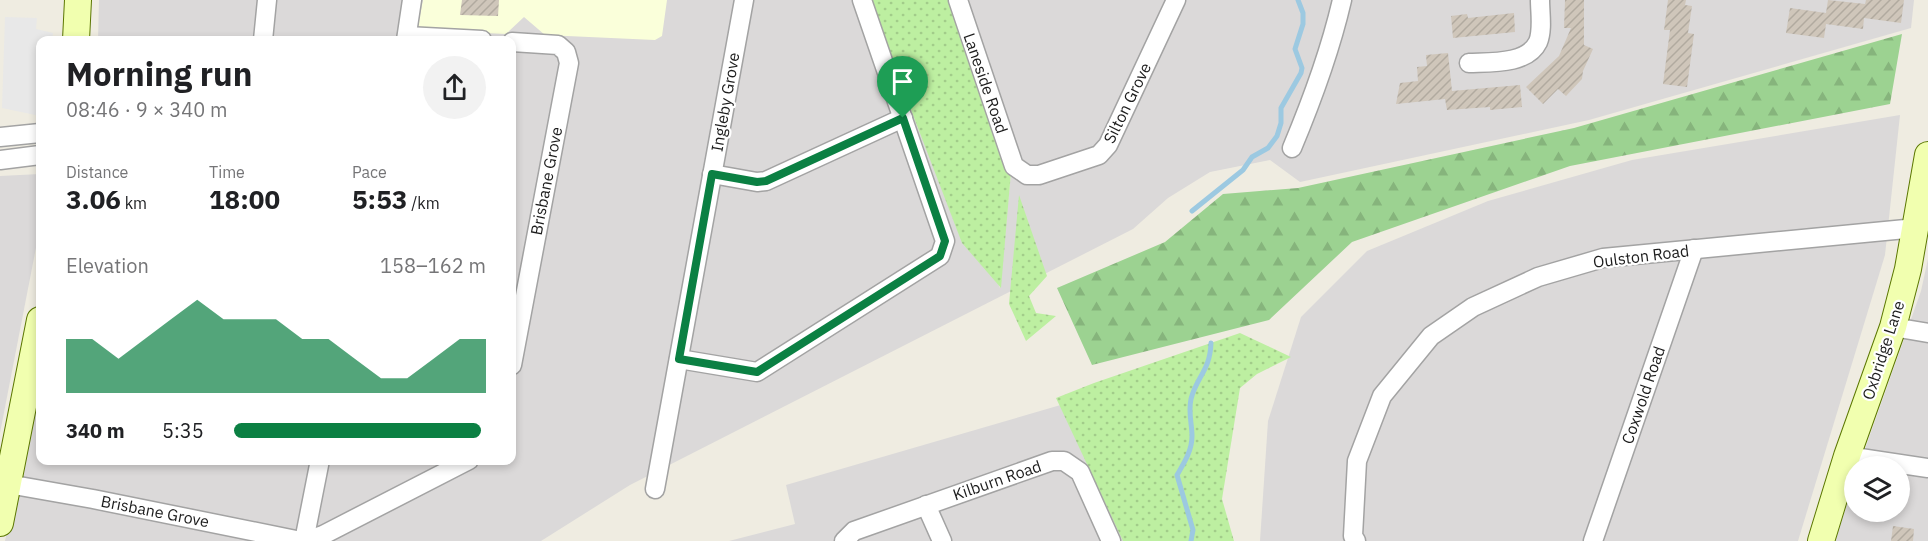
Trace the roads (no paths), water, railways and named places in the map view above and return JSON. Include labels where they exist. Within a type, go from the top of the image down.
[{"type":"street","points":[[76,36],[78,0]]},
{"type":"street","points":[[263,36],[267,0]]},
{"type":"street","points":[[406,36],[412,0]]},
{"type":"street","name":"Ingleby Grove","points":[[655,489],[744,0]]},
{"type":"street","points":[[679,359],[757,372],[940,256],[945,241],[862,0]]},
{"type":"street","name":"Laneside Road","points":[[958,0],[1014,166]]},
{"type":"street","name":"Silton Grove","points":[[1014,166],[1027,175],[1039,175],[1099,155],[1108,145],[1176,0]]},
{"type":"street","points":[[1292,148],[1328,56],[1342,0]]},
{"type":"street","points":[[1469,63],[1520,57],[1531,51],[1538,43],[1540,0]]},
{"type":"street","name":"Brisbane Grove","points":[[516,42],[558,45],[566,52],[569,63],[516,344]]},
{"type":"street","points":[[712,174],[757,182],[766,181],[903,118]]},
{"type":"street","points":[[0,137],[32,134],[32,156],[0,160]]},
{"type":"street","name":"Oxbridge Lane","points":[[1847,456],[1893,327],[1916,228],[1928,154]]},
{"type":"street","name":"Oulston Road","points":[[1356,541],[1353,536],[1357,461],[1382,396],[1431,336],[1473,307],[1538,277],[1603,258],[1916,228]]},
{"type":"street","name":"Coxwold Road","points":[[1593,541],[1694,249]]},
{"type":"street","points":[[1893,327],[1928,333]]},
{"type":"street","points":[[0,523],[36,340]]},
{"type":"street","name":"Kilburn Road","points":[[844,541],[854,531],[1052,461],[1064,461],[1080,472],[1111,541]]},
{"type":"street","points":[[319,465],[304,541],[323,535],[459,465]]},
{"type":"street","points":[[1910,465],[1928,468]]},
{"type":"street","name":"Oxbridge Lane","points":[[1821,541],[1844,466]]},
{"type":"street","name":"Brisbane Grove","points":[[8,484],[304,541]]},
{"type":"street","points":[[926,504],[942,541]]},
{"type":"waterway","points":[[1192,211],[1243,170],[1252,157],[1268,148],[1277,136],[1281,123],[1281,108],[1302,68],[1295,49],[1303,24],[1303,13],[1298,0]]},
{"type":"waterway","points":[[1191,541],[1193,530],[1177,475],[1191,447],[1190,404],[1206,367],[1211,343]]}]
